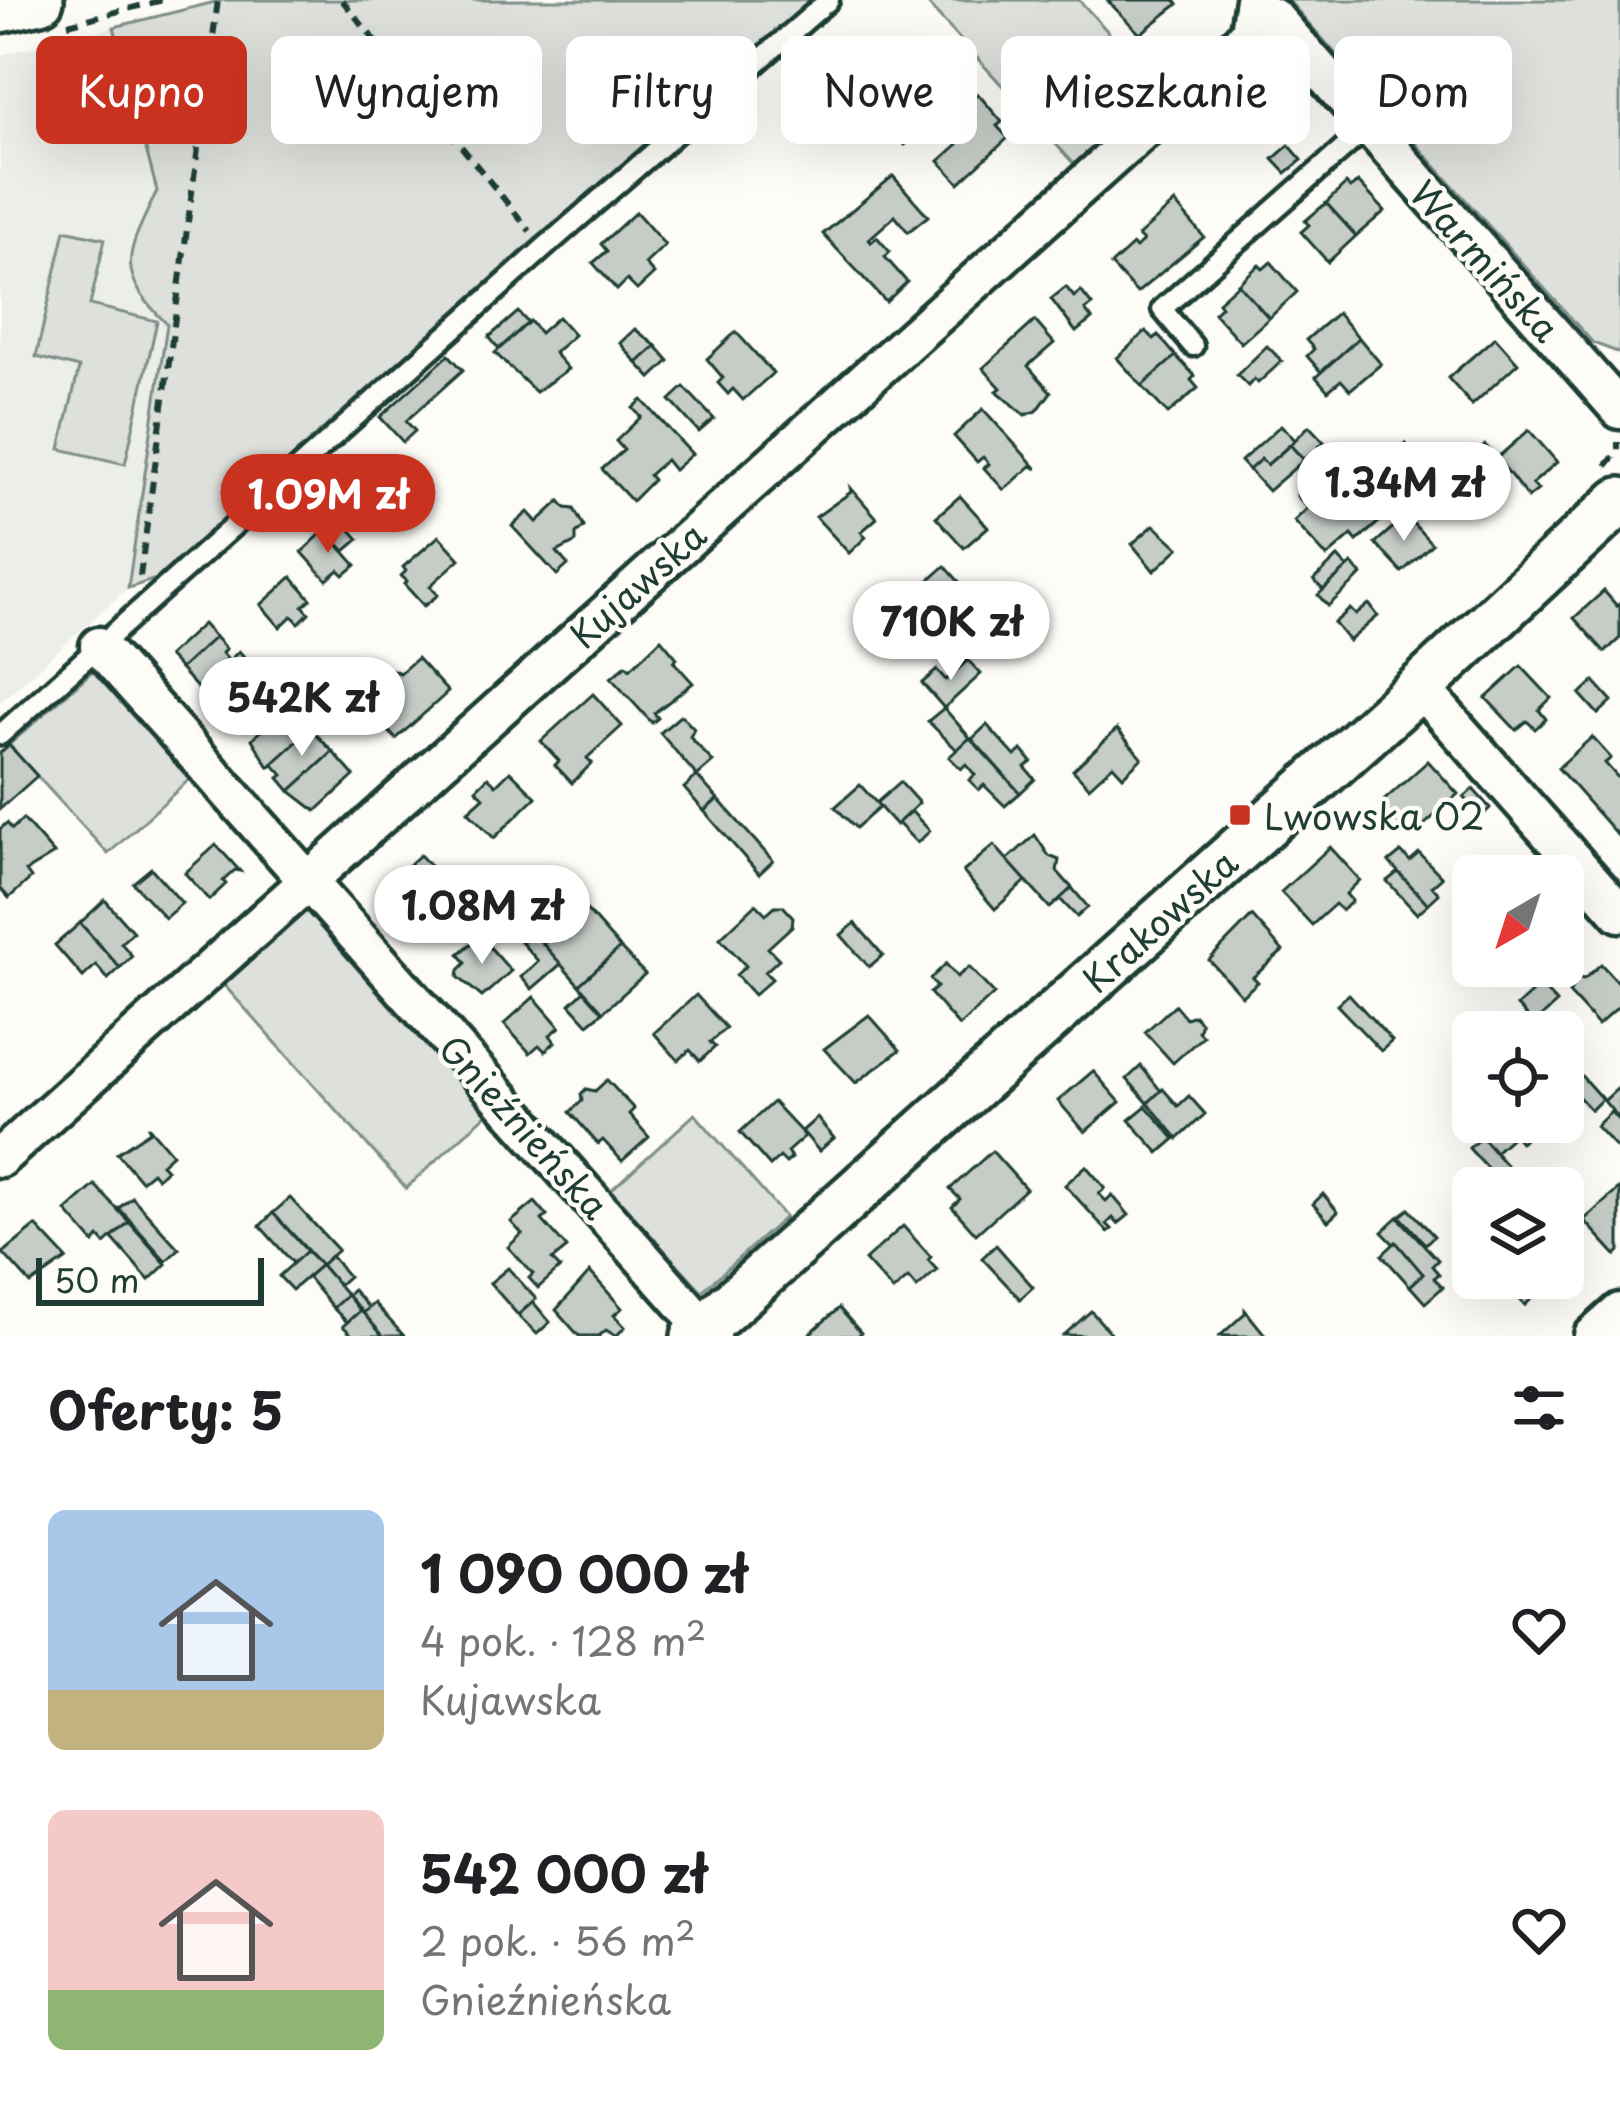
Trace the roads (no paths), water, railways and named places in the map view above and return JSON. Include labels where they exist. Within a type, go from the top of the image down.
[{"type":"street","name":"Warmińska","points":[[1254,4],[1274,18],[1334,88]]},
{"type":"street","name":"Kujawska","points":[[0,1158],[1240,43],[1248,35],[1254,4]]},
{"type":"street","points":[[0,9],[48,13]]},
{"type":"street","name":"Warmińska","points":[[1382,144],[1620,410]]},
{"type":"street","name":"Krakowska","points":[[704,1333],[1620,502]]},
{"type":"street","name":"Gnieźnieńska","points":[[99,646],[704,1333]]},
{"type":"street","points":[[1420,687],[1620,913]]},
{"type":"street","points":[[1593,1336],[1620,1312]]},
{"type":"lane","points":[[0,735],[829,0]]},
{"type":"lane","points":[[1193,346],[1162,310],[1348,144]]},
{"type":"place","name":"Lwowska 02","points":[[1240,815]]}]
